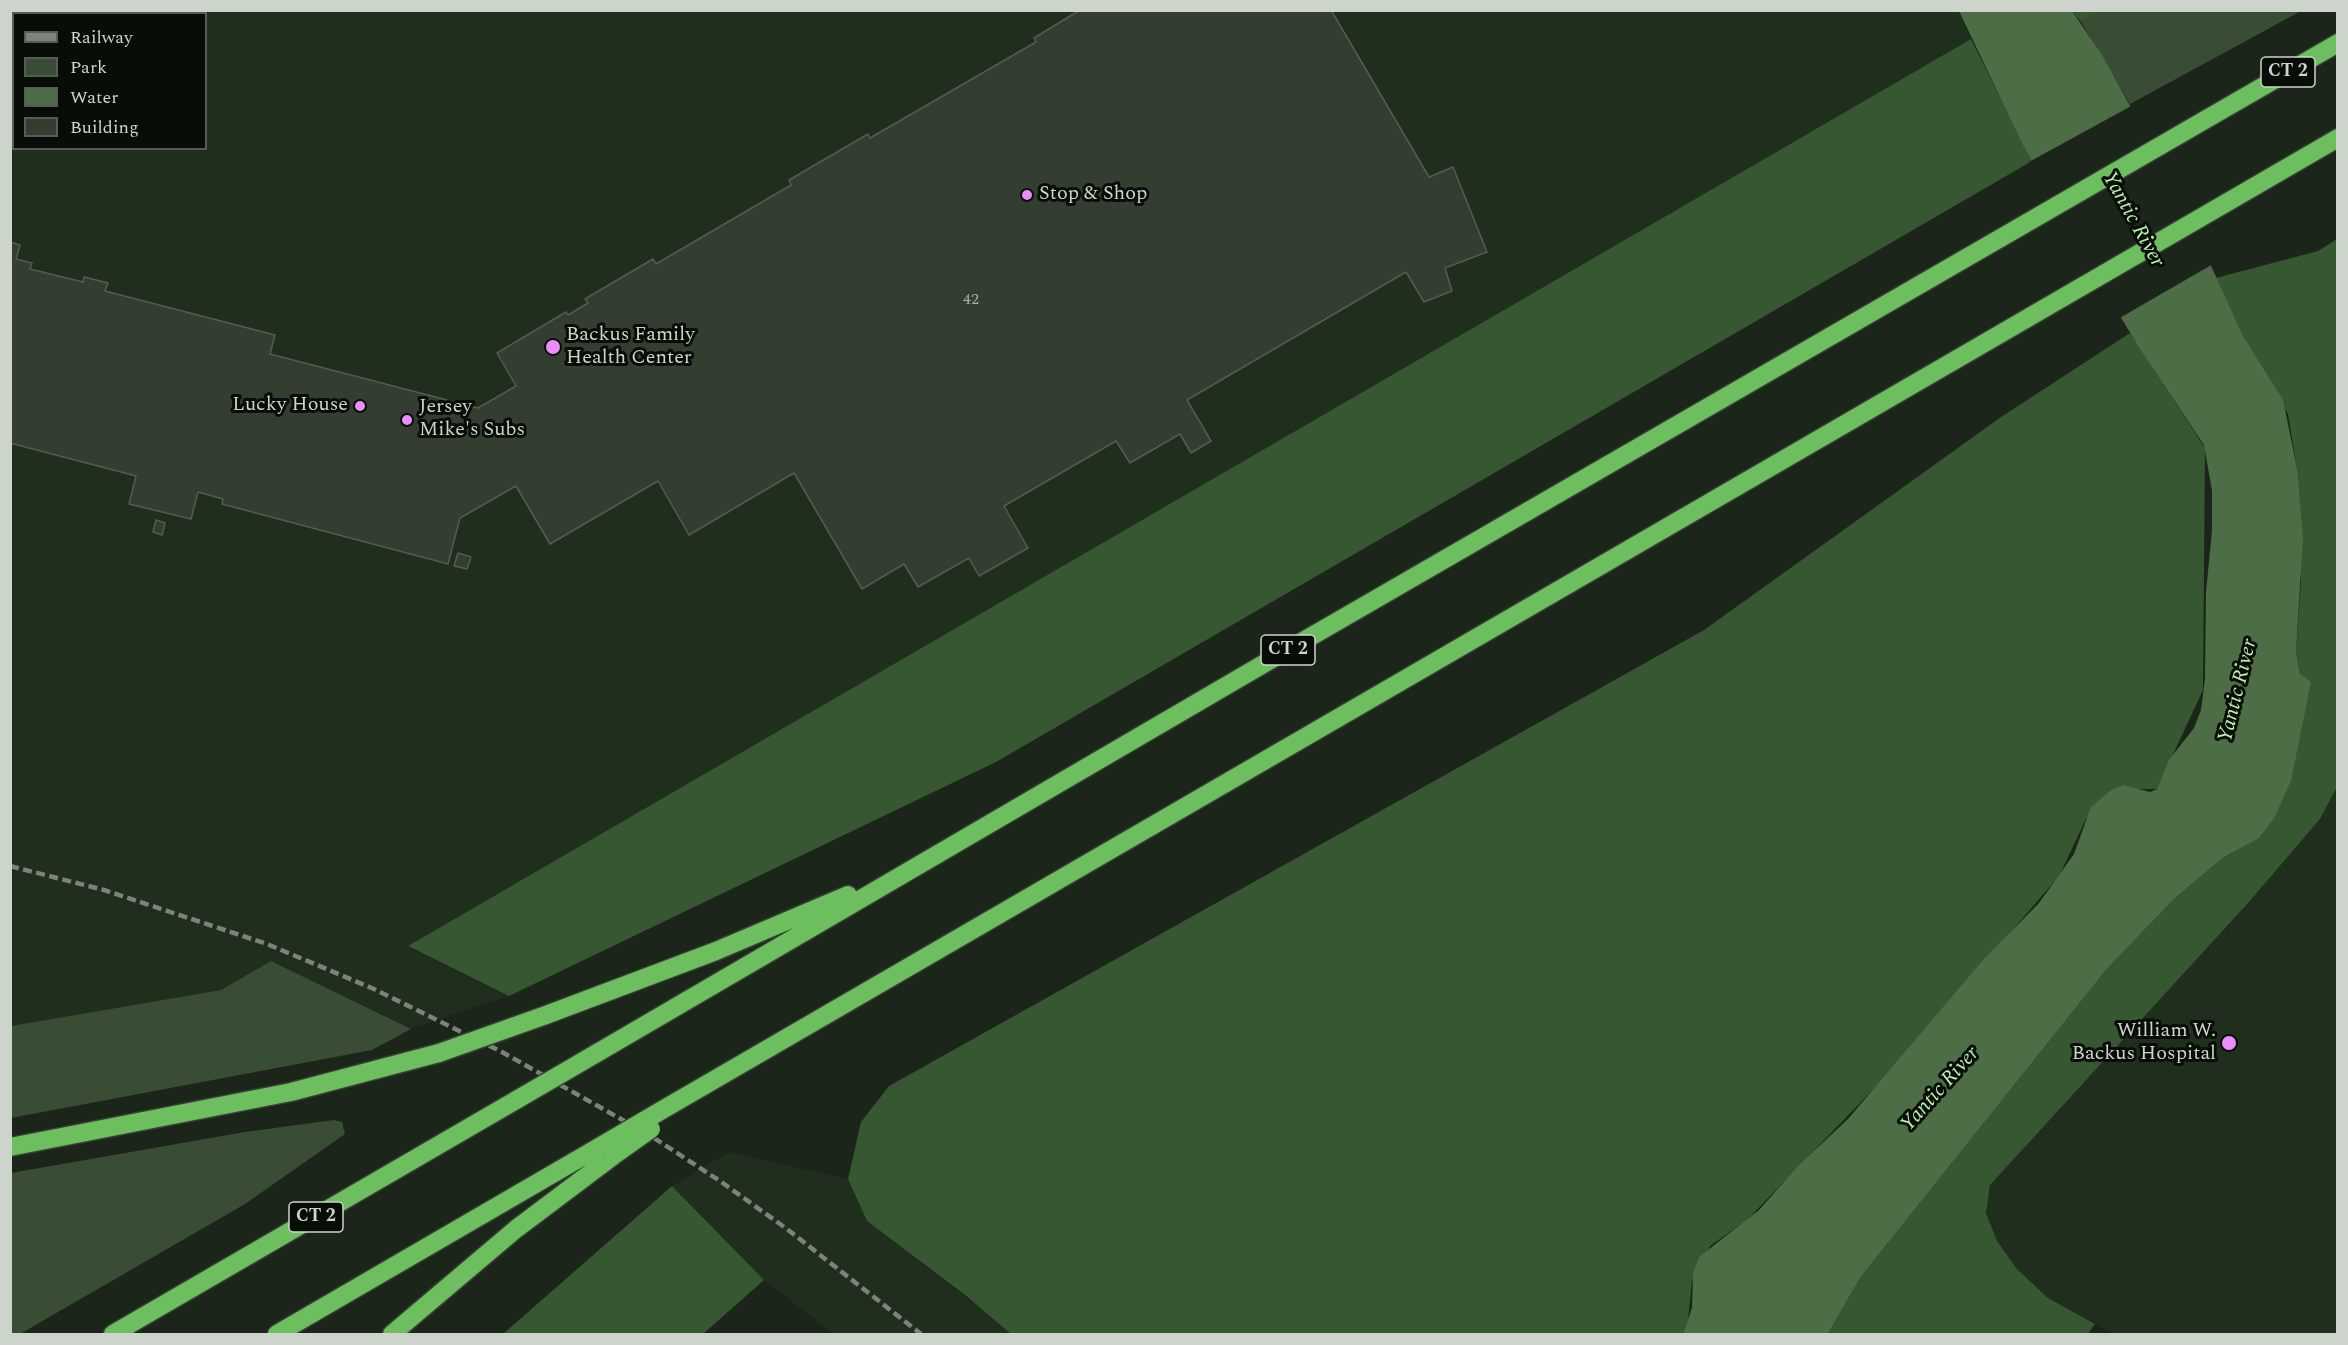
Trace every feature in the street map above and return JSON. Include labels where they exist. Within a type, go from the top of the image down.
[{"type":"highway","name":"CT 2","points":[[113,1335],[932,857],[2337,43]]},
{"type":"highway","points":[[277,1335],[606,1151],[777,1043],[2337,138]]},
{"type":"highway","points":[[10,1147],[291,1092],[439,1053],[725,947],[932,857]]},
{"type":"highway","points":[[392,1335],[606,1151]]},
{"type":"shaded area","points":[[11,11],[1959,11],[1971,39],[408,947],[509,996],[411,1029],[271,961],[221,990],[11,1026]]},
{"type":"shaded area","points":[[2072,11],[2100,11],[2081,22]]},
{"type":"shaded area","points":[[1971,39],[2032,161],[996,762],[509,996],[408,946]]},
{"type":"shaded area","points":[[2337,239],[2337,787],[2320,819],[2249,902],[1990,1185],[1986,1213],[1997,1241],[2017,1269],[2048,1298],[2095,1324],[2088,1334],[1828,1334],[1860,1278],[2106,970],[2174,899],[2224,857],[2249,843],[2304,706],[2307,690],[2300,674],[2296,652],[2301,581],[2297,468],[2288,414],[2243,336],[2216,278],[2318,251]]},
{"type":"shaded area","points":[[2130,333],[2205,448],[2203,690],[2157,789],[2115,789],[2086,819],[2059,876],[1890,1072],[1747,1220],[1710,1246],[1692,1281],[1688,1320],[1683,1334],[1011,1334],[965,1295],[867,1221],[848,1179],[861,1122],[889,1086],[1704,630],[2001,417]]},
{"type":"shaded area","name":"William W. Backus Hospital","points":[[2337,787],[2337,1334],[2112,1333],[2048,1298],[2017,1269],[1997,1241],[1988,1221],[1985,1203],[1990,1184],[2249,902],[2320,819]]},
{"type":"shaded area","points":[[729,1152],[848,1179],[867,1221],[1014,1334],[834,1334],[764,1280],[672,1186]]},
{"type":"shaded area","points":[[672,1186],[764,1280],[703,1334],[503,1334]]},
{"type":"green space","points":[[2100,10],[2301,11],[2130,104],[2081,22]]},
{"type":"green space","points":[[271,961],[411,1029],[372,1050],[11,1118],[11,1026],[221,990]]},
{"type":"green space","points":[[334,1120],[342,1122],[345,1134],[245,1204],[20,1334],[11,1334],[11,1173],[245,1132]]},
{"type":"water","name":"Yantic River","points":[[1959,11],[2072,11],[2102,55],[2177,191],[2243,336],[2283,400],[2297,468],[2303,537],[2296,652],[2300,674],[2311,682],[2291,781],[2274,818],[2259,838],[2224,857],[2174,899],[2106,970],[1860,1278],[1828,1334],[1683,1334],[1692,1308],[1693,1274],[1699,1257],[1759,1210],[1799,1165],[1848,1119],[1983,960],[2039,903],[2074,854],[2091,807],[2110,791],[2123,785],[2150,792],[2157,789],[2169,760],[2194,728],[2201,710],[2205,679],[2206,592],[2212,530],[2212,491],[2204,445],[2138,346],[2077,244],[2022,143]]},
{"type":"pier","points":[[2133,105],[2179,189],[2213,264],[2118,319],[2029,162]]},
{"type":"building","points":[[1080,10],[1331,10],[1429,177],[1453,167],[1487,252],[1445,268],[1452,291],[1424,302],[1406,272],[1187,400],[1211,441],[1191,453],[1180,434],[1130,463],[1116,441],[1004,506],[1028,548],[979,576],[969,558],[918,587],[904,564],[862,589],[794,473],[689,535],[658,481],[550,544],[516,486],[460,518],[448,564],[222,504],[223,499],[198,492],[191,519],[129,504],[136,476],[10,443],[10,242],[20,245],[16,259],[32,263],[30,269],[83,282],[84,277],[108,283],[105,291],[275,335],[270,354],[478,408],[516,386],[497,353],[566,312],[568,315],[588,303],[585,299],[653,259],[656,264],[791,185],[789,180],[868,134],[870,138],[1036,42],[1034,38]]},
{"type":"building","points":[[156,520],[165,523],[162,535],[153,532]]},
{"type":"building","points":[[458,553],[471,557],[467,569],[454,566]]},
{"type":"railway","points":[[10,866],[104,890],[267,944],[374,989],[502,1052],[651,1136],[720,1181],[787,1229],[921,1334]]},
{"type":"place","name":"Stop & Shop","points":[[1027,195]]},
{"type":"place","name":"Backus Family Health Center","points":[[553,347]]},
{"type":"place","name":"Lucky House","points":[[360,406]]},
{"type":"place","name":"Jersey Mike's Subs","points":[[407,420]]},
{"type":"place","name":"William W. Backus Hospital","points":[[2229,1043]]}]
